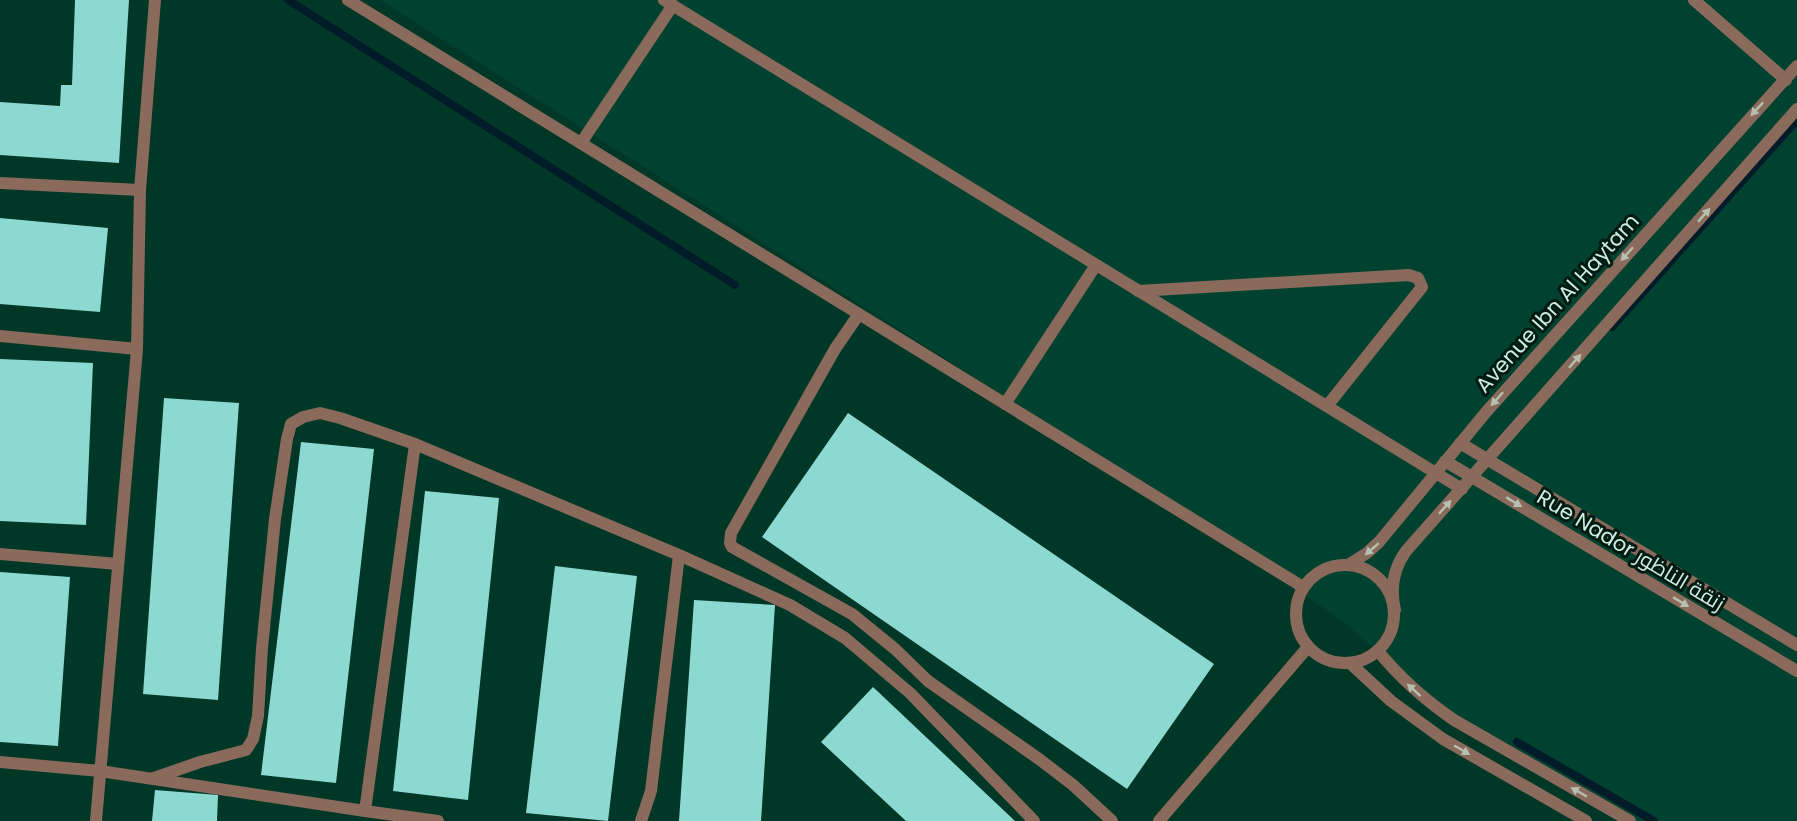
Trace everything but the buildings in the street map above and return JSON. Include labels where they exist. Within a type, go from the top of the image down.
[{"type":"street","points":[[96,821],[137,349],[141,190],[154,0]]},
{"type":"street","points":[[348,0],[1303,587]]},
{"type":"street","points":[[1694,0],[1786,80]]},
{"type":"street","points":[[581,143],[669,3],[1462,489]]},
{"type":"street","name":"Avenue Ibn Al Haytam","points":[[1348,564],[1379,543],[1460,443],[1521,373],[1797,66]]},
{"type":"street","points":[[1395,610],[1391,595],[1383,582],[1372,572],[1357,565],[1348,564],[1327,568],[1314,575],[1303,587],[1297,602],[1295,619],[1308,647],[1334,662],[1350,663],[1365,659],[1378,651],[1388,640],[1394,625],[1395,610],[1392,596],[1393,581],[1401,558],[1797,109]]},
{"type":"street","points":[[0,183],[141,190]]},
{"type":"street","points":[[1005,404],[1095,265]]},
{"type":"street","points":[[1138,291],[1409,275],[1418,278],[1422,287],[1327,406]]},
{"type":"street","points":[[859,314],[835,349],[730,538],[732,548],[852,614],[895,649],[928,681],[1039,759],[1073,785],[1112,821]]},
{"type":"street","points":[[0,336],[137,349]]},
{"type":"street","points":[[154,778],[200,762],[246,750],[254,739],[275,519],[287,439],[291,424],[303,417],[320,414],[415,444],[790,604],[845,638],[910,693],[1034,821]]},
{"type":"street","name":"Rue Nador زنقة الناظور","points":[[1460,443],[1797,645]]},
{"type":"street","points":[[365,811],[415,444]]},
{"type":"street","name":"Rue Nador زنقة الناظور","points":[[1445,461],[1797,671]]},
{"type":"street","points":[[0,554],[118,564]]},
{"type":"street","points":[[641,821],[651,791],[679,555]]},
{"type":"street","points":[[790,604],[801,585]]},
{"type":"street","points":[[1159,821],[1308,647]]},
{"type":"street","points":[[1378,651],[1404,681],[1454,720],[1630,821]]},
{"type":"street","points":[[1350,663],[1391,701],[1443,739],[1586,821]]},
{"type":"street","points":[[0,762],[154,778],[438,821]]},
{"type":"shaded area","points":[[380,0],[1797,0],[1797,821],[1637,821],[1456,718],[1341,620],[1222,539],[1069,437]]},
{"type":"waterway","points":[[288,0],[735,285]]},
{"type":"waterway","points":[[1612,327],[1797,120]]},
{"type":"waterway","points":[[1517,742],[1654,821]]}]
